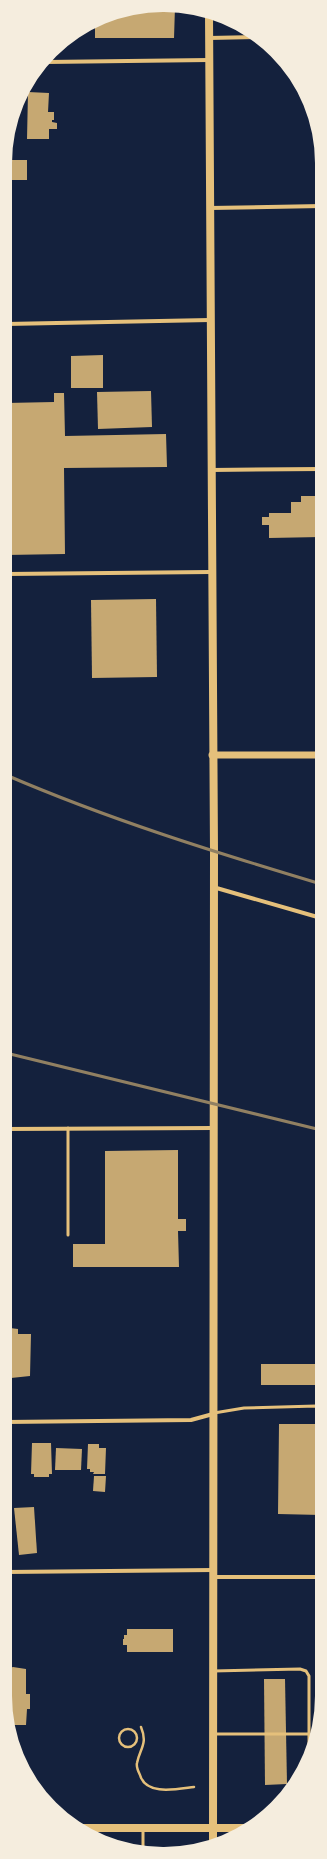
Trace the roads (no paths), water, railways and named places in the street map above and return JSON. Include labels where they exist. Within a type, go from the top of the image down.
[{"type":"main road","points":[[209,19],[212,755],[214,852],[213,1839]]},
{"type":"main road","points":[[90,1828],[237,1828]]},
{"type":"street","points":[[209,38],[247,37]]},
{"type":"street","points":[[52,62],[209,60]]},
{"type":"street","points":[[210,208],[315,206]]},
{"type":"street","points":[[12,324],[210,320]]},
{"type":"street","points":[[211,470],[315,469]]},
{"type":"street","points":[[12,574],[211,572]]},
{"type":"street","points":[[212,755],[315,755]]},
{"type":"street","points":[[213,887],[315,916]]},
{"type":"street","points":[[12,1129],[214,1128]]},
{"type":"street","points":[[12,1422],[191,1420],[213,1414]]},
{"type":"street","points":[[12,1572],[214,1574],[315,1577]]},
{"type":"lane","points":[[68,1128],[68,1235]]},
{"type":"lane","points":[[213,1414],[244,1408],[315,1406]]},
{"type":"lane","points":[[213,1671],[300,1669],[306,1671],[309,1676],[309,1738]]},
{"type":"lane","points":[[213,1734],[309,1734]]},
{"type":"lane","points":[[143,1828],[143,1846]]},
{"type":"railway","points":[[12,778],[83,806],[162,834],[315,882]]},
{"type":"railway","points":[[12,1054],[315,1129]]}]
